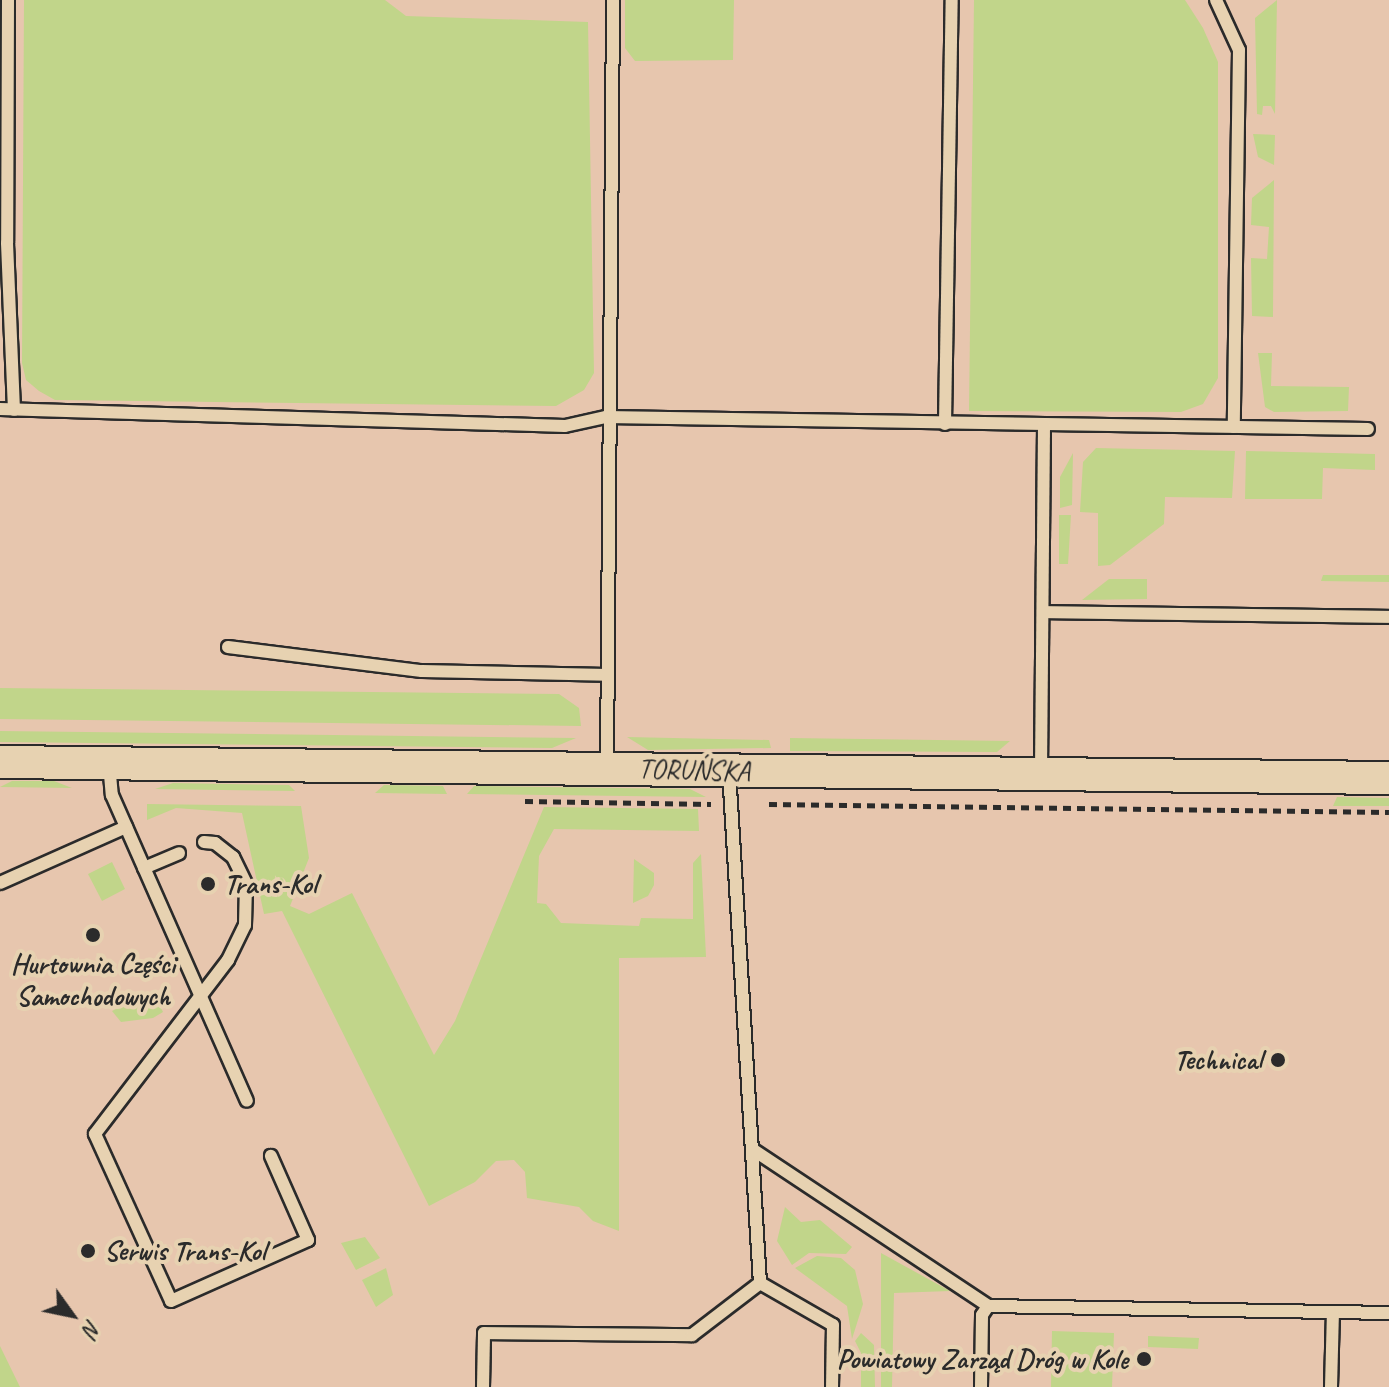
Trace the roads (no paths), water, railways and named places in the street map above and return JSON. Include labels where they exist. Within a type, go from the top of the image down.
[{"type":"street","name":"TORUŃSKA","points":[[0,762],[1389,778]]},
{"type":"lane","points":[[8,0],[7,243],[14,410]]},
{"type":"lane","points":[[607,769],[606,417],[613,0]]},
{"type":"lane","points":[[945,424],[952,0]]},
{"type":"lane","points":[[1216,0],[1239,50],[1234,427]]},
{"type":"lane","points":[[0,409],[565,426],[606,417],[1368,429]]},
{"type":"lane","points":[[1041,775],[1044,425]]},
{"type":"lane","points":[[1043,612],[1389,617]]},
{"type":"lane","points":[[228,647],[422,671],[607,675]]},
{"type":"lane","points":[[109,763],[112,795],[247,1101]]},
{"type":"lane","points":[[729,771],[760,1283]]},
{"type":"lane","points":[[1,882],[126,827]]},
{"type":"lane","points":[[204,842],[215,843],[233,857],[246,884],[245,925],[228,960],[95,1134],[171,1301],[308,1240],[271,1156]]},
{"type":"lane","points":[[144,868],[179,853]]},
{"type":"lane","points":[[752,1149],[988,1306],[1389,1313]]},
{"type":"lane","points":[[483,1387],[484,1333],[692,1335],[760,1283]]},
{"type":"lane","points":[[760,1283],[833,1325],[832,1387]]},
{"type":"lane","points":[[981,1387],[982,1315],[988,1306]]},
{"type":"lane","points":[[1331,1387],[1333,1313]]},
{"type":"place","name":"Trans-Kol","points":[[208,884]]},
{"type":"place","name":"Hurtownia Części Samochodowych","points":[[93,935]]},
{"type":"place","name":"Technical","points":[[1278,1060]]},
{"type":"place","name":"Serwis Trans-Kol","points":[[88,1251]]},
{"type":"place","name":"Powiatowy Zarząd Dróg w Kole","points":[[1144,1359]]}]
